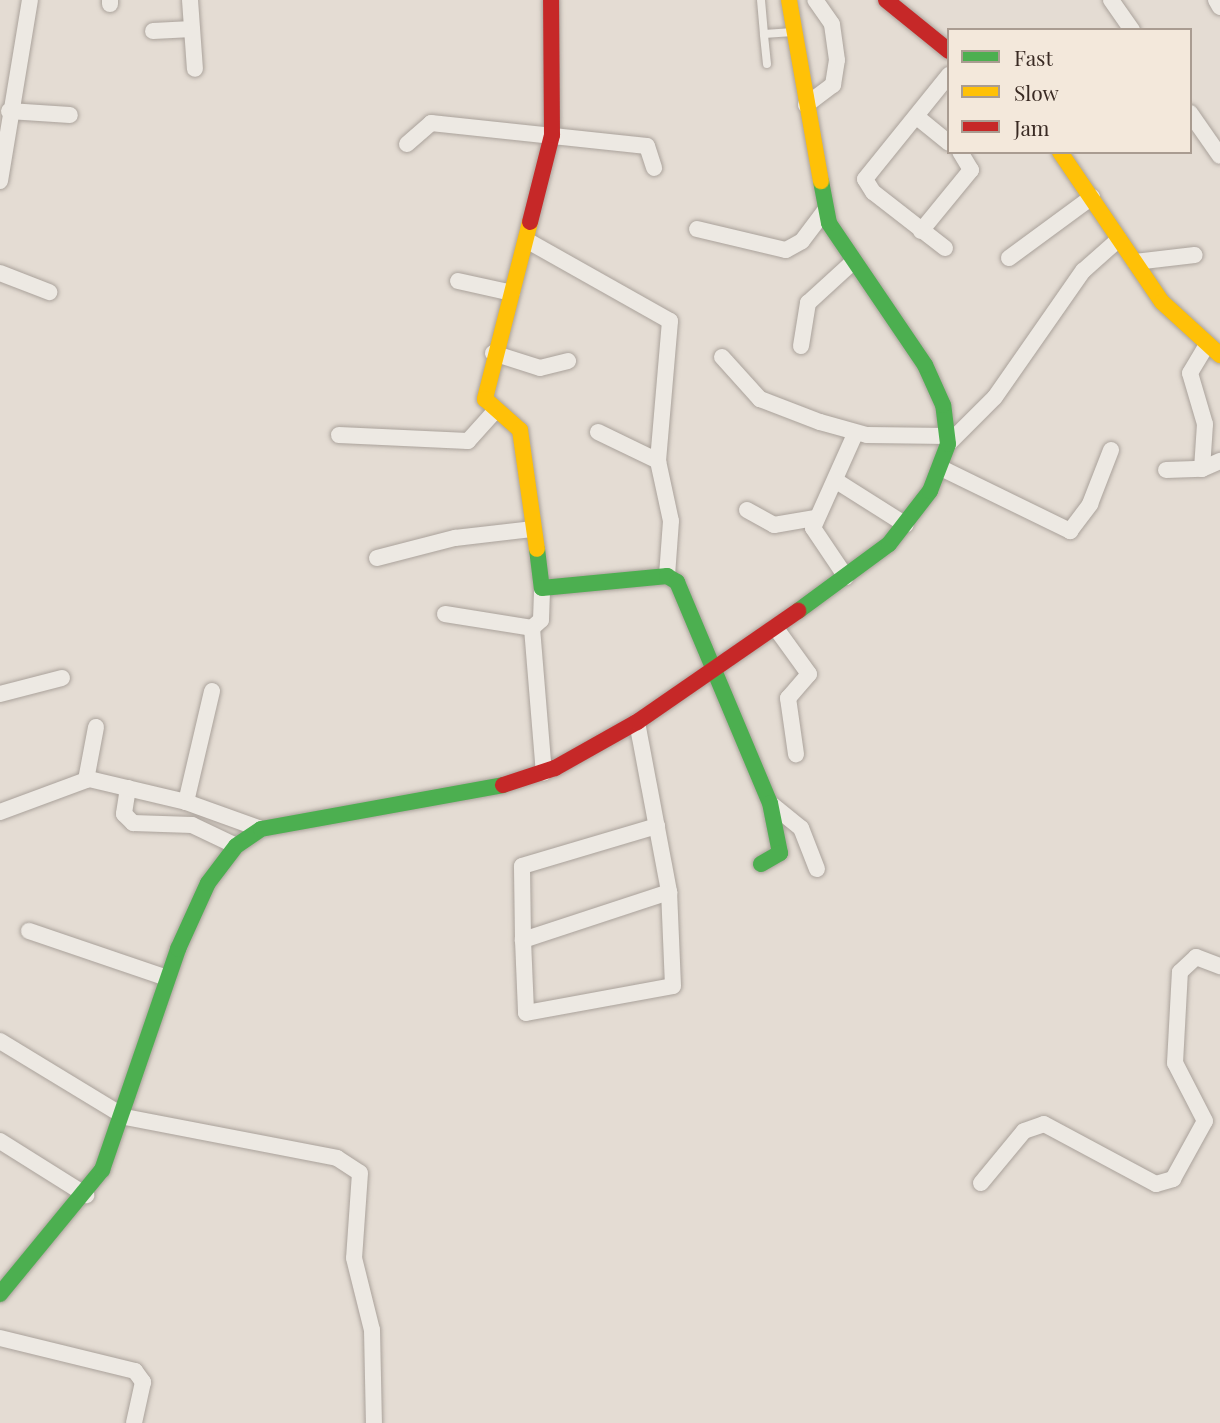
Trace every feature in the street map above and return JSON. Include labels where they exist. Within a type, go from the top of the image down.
[{"type":"main road","points":[[551,0],[552,135],[528,241],[484,388],[494,412],[520,430],[542,588],[667,576],[677,582],[770,803],[780,853],[761,864]]},
{"type":"main road","points":[[0,1294],[86,1195],[125,1117],[167,978],[208,883],[236,846],[261,829],[544,773],[637,722],[846,577],[906,526],[942,468],[948,440],[925,365],[854,261],[825,210],[789,0]]},
{"type":"main road","points":[[886,0],[947,49]]},
{"type":"main road","points":[[1061,154],[1135,262],[1182,325],[1213,351]]},
{"type":"street","points":[[0,181],[9,111],[30,0]]},
{"type":"street","points":[[190,0],[195,69]]},
{"type":"street","points":[[806,105],[833,85],[837,60],[832,24],[815,0]]},
{"type":"street","points":[[1111,0],[1131,28]]},
{"type":"street","points":[[1216,0],[1220,7]]},
{"type":"street","points":[[153,31],[192,29]]},
{"type":"street","points":[[945,248],[921,231],[865,179],[947,78]]},
{"type":"street","points":[[9,111],[70,115]]},
{"type":"street","points":[[1192,116],[1220,156]]},
{"type":"street","points":[[917,117],[947,141]]},
{"type":"street","points":[[407,144],[431,123],[647,146],[654,168]]},
{"type":"street","points":[[921,231],[971,170],[961,154]]},
{"type":"street","points":[[1009,258],[1092,197]]},
{"type":"street","points":[[697,229],[786,250],[802,240],[825,210]]},
{"type":"street","points":[[722,357],[760,399],[855,434],[948,440],[996,397],[1083,271],[1119,239]]},
{"type":"street","points":[[528,241],[670,321],[658,461],[671,521],[667,576]]},
{"type":"street","points":[[1135,262],[1195,255]]},
{"type":"street","points":[[801,346],[808,303],[854,261]]},
{"type":"street","points":[[0,273],[49,292]]},
{"type":"street","points":[[458,281],[512,293]]},
{"type":"street","points":[[1202,469],[1205,424],[1189,373],[1213,351]]},
{"type":"street","points":[[493,353],[540,369],[568,361]]},
{"type":"street","points":[[339,435],[468,441],[494,412]]},
{"type":"street","points":[[598,432],[658,461]]},
{"type":"street","points":[[846,577],[815,533],[815,518],[838,482],[855,434]]},
{"type":"street","points":[[942,468],[1070,531],[1090,504],[1111,450]]},
{"type":"street","points":[[1166,470],[1202,469],[1220,461]]},
{"type":"street","points":[[838,482],[906,526]]},
{"type":"street","points":[[747,510],[774,524],[815,518]]},
{"type":"street","points":[[377,558],[455,538],[533,530]]},
{"type":"street","points":[[532,628],[541,620],[542,588]]},
{"type":"street","points":[[445,614],[532,628]]},
{"type":"street","points":[[775,627],[809,674],[788,698],[796,754]]},
{"type":"street","points":[[532,628],[544,773]]},
{"type":"street","points":[[0,694],[62,678]]},
{"type":"street","points":[[186,802],[212,691]]},
{"type":"street","points":[[637,722],[657,826],[669,892],[675,981],[668,990],[530,1016],[522,1007],[522,866],[657,826]]},
{"type":"street","points":[[86,780],[96,727]]},
{"type":"street","points":[[0,812],[86,780],[186,802],[261,829]]},
{"type":"street","points":[[128,788],[127,820],[192,825],[236,846]]},
{"type":"street","points":[[770,803],[801,828],[817,869]]},
{"type":"street","points":[[523,940],[669,892]]},
{"type":"street","points":[[29,931],[167,978]]},
{"type":"street","points":[[981,1183],[1024,1131],[1044,1124],[1156,1184],[1173,1179],[1205,1121],[1175,1063],[1180,972],[1196,957],[1220,966]]},
{"type":"street","points":[[0,1041],[125,1117],[337,1158],[360,1173],[354,1258],[372,1331],[374,1423]]},
{"type":"street","points":[[0,1141],[86,1195]]},
{"type":"street","points":[[0,1338],[135,1371],[143,1382],[134,1423]]},
{"type":"lane","points":[[761,0],[767,65]]},
{"type":"lane","points":[[764,34],[793,32]]},
{"type":"traffic: fast","points":[[798,611],[889,544],[930,491],[948,444],[943,405],[925,365],[829,223],[821,181]]},
{"type":"traffic: fast","points":[[537,549],[542,588],[667,576],[677,582],[770,803],[780,853],[761,864]]},
{"type":"traffic: fast","points":[[0,1294],[102,1170],[178,949],[208,883],[236,846],[261,829],[503,785]]},
{"type":"traffic: slow","points":[[789,0],[821,181]]},
{"type":"traffic: slow","points":[[1061,154],[1162,302],[1220,355]]},
{"type":"traffic: slow","points":[[530,222],[485,399],[520,430],[537,549]]},
{"type":"traffic: jam","points":[[530,222],[552,135],[551,0]]},
{"type":"traffic: jam","points":[[886,0],[947,49]]},
{"type":"traffic: jam","points":[[503,785],[555,768],[637,722],[798,611]]}]
